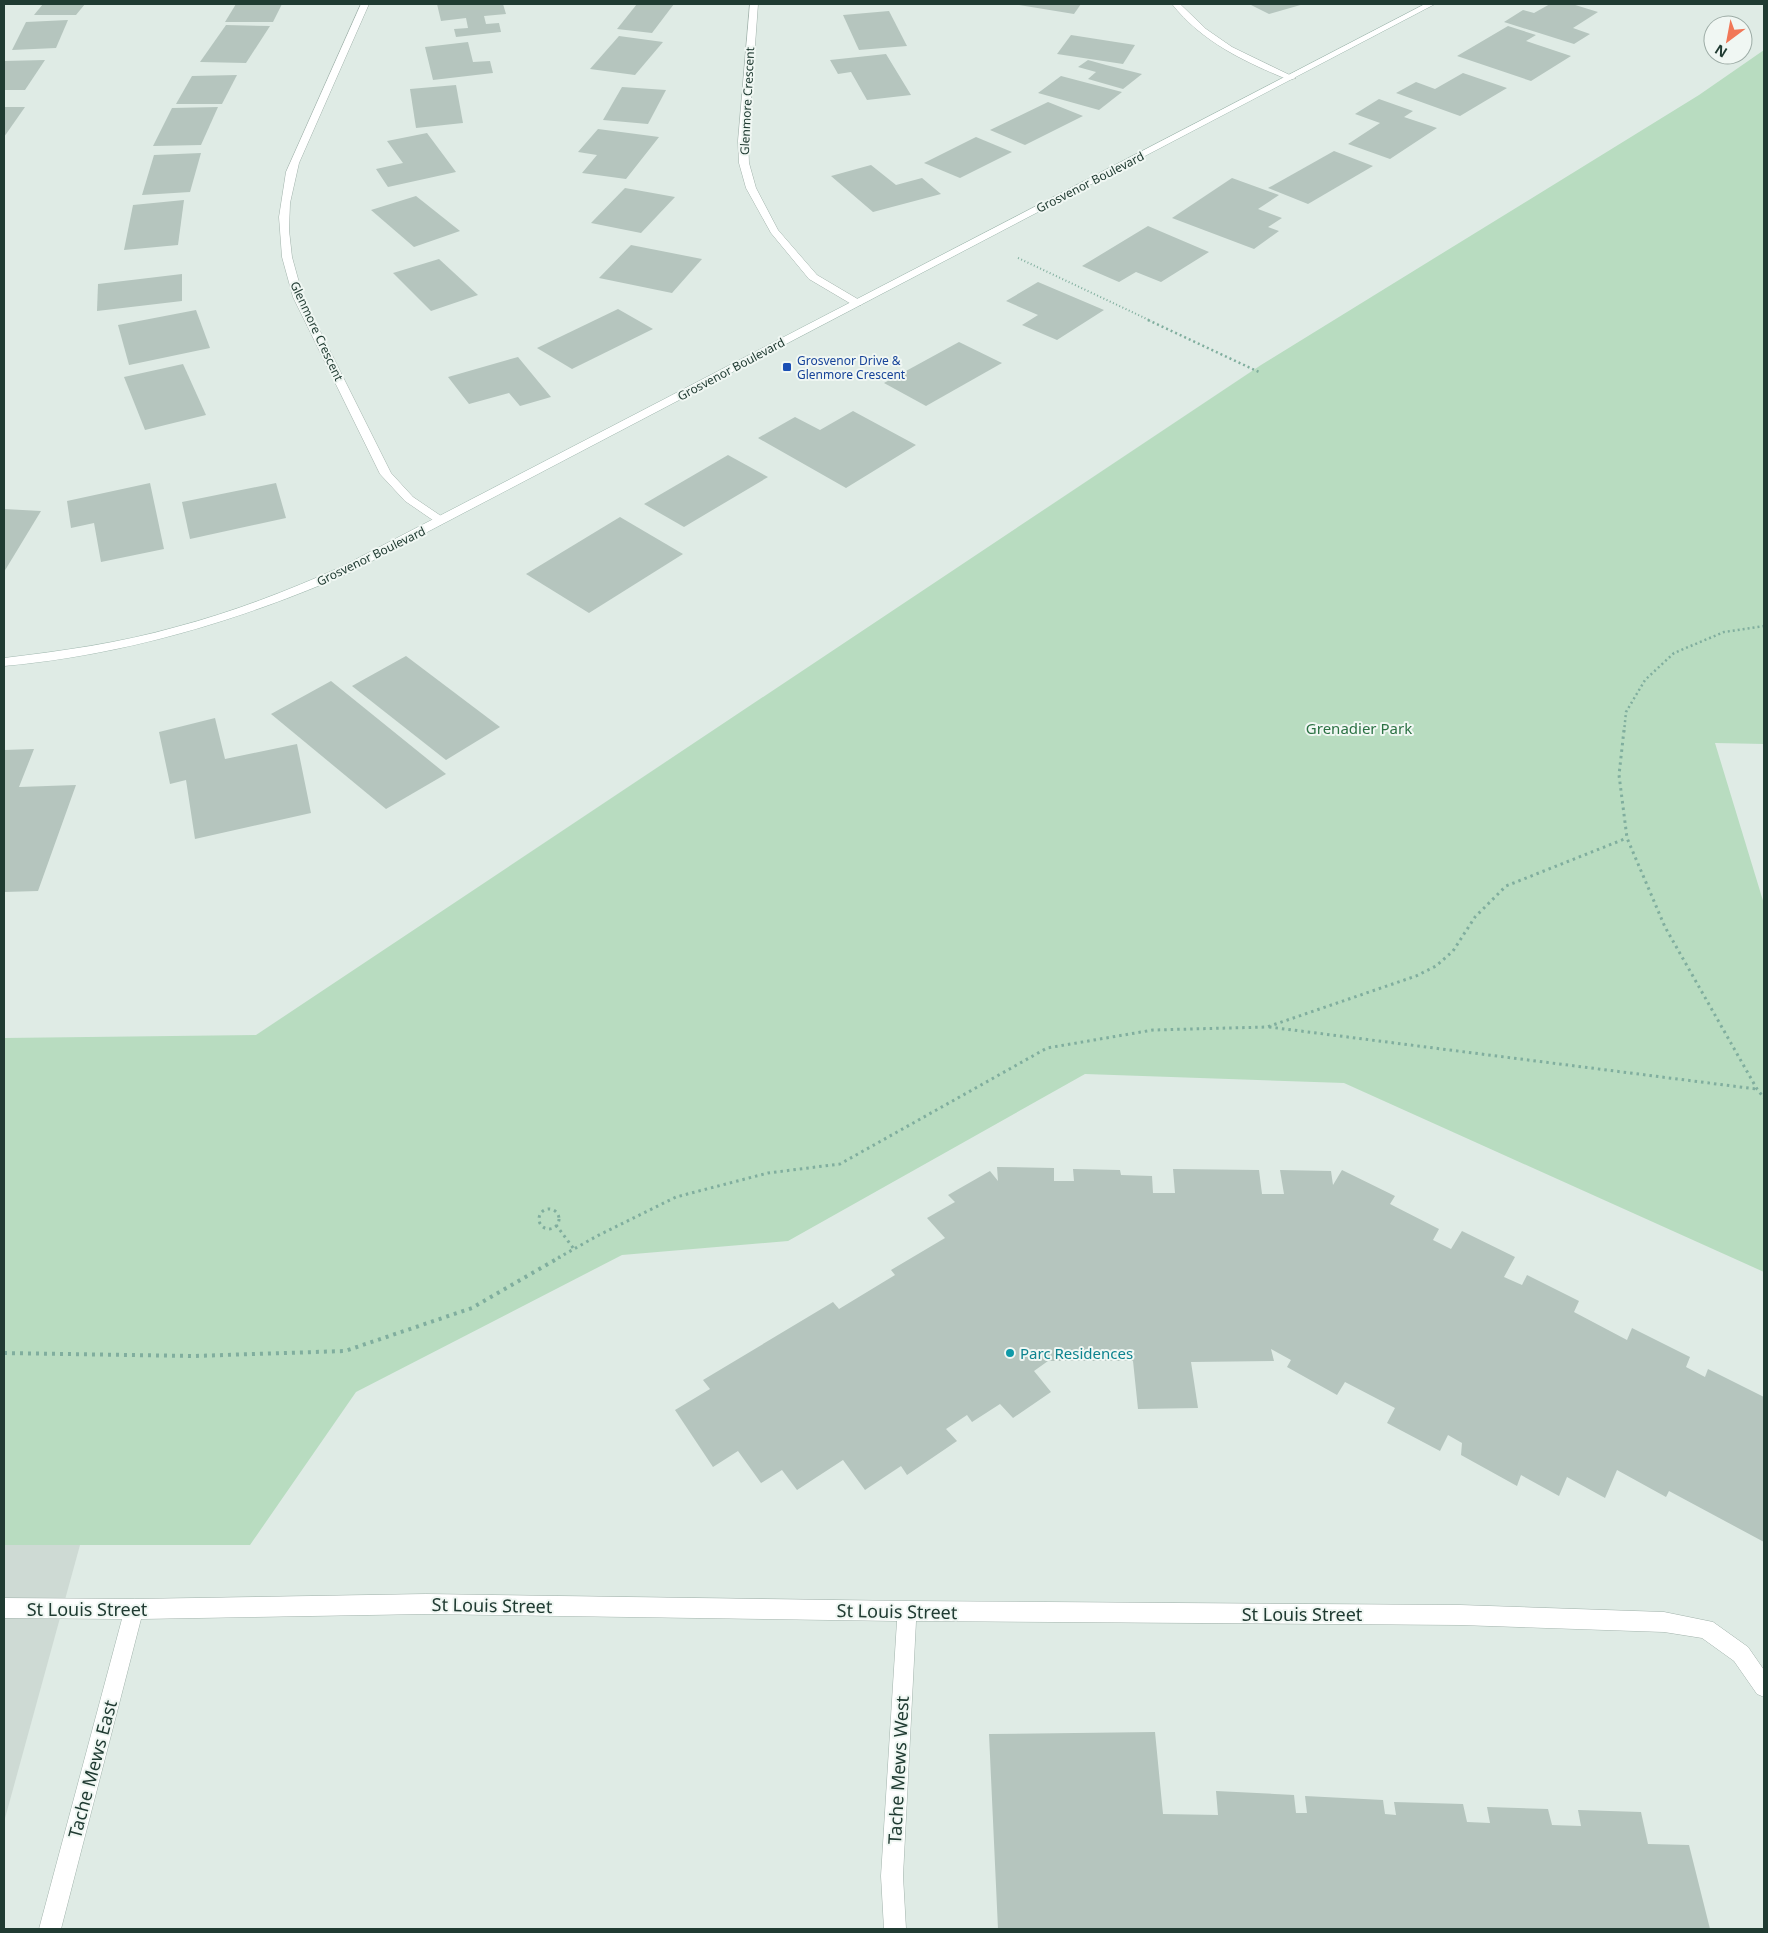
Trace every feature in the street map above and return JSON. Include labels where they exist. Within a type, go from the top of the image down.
[{"type":"street","name":"Glenmore Crescent","points":[[365,4],[298,156],[287,187],[284,219],[285,248],[289,270],[298,297],[386,474],[409,499],[440,522]]},
{"type":"street","name":"Glenmore Crescent","points":[[754,4],[742,141],[744,164],[751,188],[774,231],[813,277],[857,303]]},
{"type":"street","points":[[1176,4],[1200,29],[1230,51],[1292,78]]},
{"type":"street","name":"Grosvenor Boulevard","points":[[4,662],[100,650],[168,635],[234,615],[298,592],[440,522],[1432,4]]},
{"type":"street","name":"St Louis Street","points":[[4,1608],[134,1609],[426,1604],[907,1611],[1460,1615],[1664,1622],[1706,1628],[1741,1654],[1764,1686]]},
{"type":"street","name":"Tache Mews East","points":[[50,1929],[134,1609]]},
{"type":"street","name":"Tache Mews West","points":[[895,1929],[892,1876],[907,1611]]},
{"type":"path","points":[[1017,257],[1259,372]]},
{"type":"path","points":[[1764,626],[1724,632],[1674,652],[1645,680],[1626,712],[1619,775],[1627,838],[1665,927],[1757,1089],[1764,1098]]},
{"type":"path","points":[[1267,1027],[1416,976],[1436,966],[1453,951],[1475,917],[1506,886],[1627,838]]},
{"type":"path","points":[[4,1353],[194,1356],[345,1351],[472,1308],[574,1249],[676,1197],[768,1173],[840,1164],[1047,1048],[1153,1030],[1267,1027],[1757,1089]]},
{"type":"path","points":[[544,1211],[555,1211],[560,1215],[559,1222],[556,1225],[544,1227],[538,1218],[544,1211]]},
{"type":"path","points":[[556,1225],[574,1249]]},
{"type":"shaded area","points":[[4,1545],[80,1545],[4,1822]]},
{"type":"green space","name":"Grenadier Park","points":[[1764,50],[1764,744],[1715,743],[1764,904],[1764,1272],[1344,1083],[1085,1074],[788,1241],[622,1255],[356,1392],[250,1545],[4,1545],[4,1038],[256,1035],[1261,365],[1699,95],[1742,65],[1753,65],[1753,58]]},
{"type":"building","points":[[43,4],[85,4],[76,15],[34,15]]},
{"type":"building","points":[[236,4],[282,4],[273,22],[225,22]]},
{"type":"building","points":[[437,4],[503,4],[506,14],[484,16],[486,24],[499,23],[501,32],[456,37],[454,29],[468,28],[466,18],[441,21]]},
{"type":"building","points":[[637,4],[674,4],[652,33],[617,29]]},
{"type":"building","points":[[1013,4],[1081,4],[1074,14]]},
{"type":"building","points":[[1249,4],[1304,4],[1269,14]]},
{"type":"building","points":[[1550,4],[1572,4],[1598,12],[1573,28],[1590,34],[1574,44],[1504,22],[1523,10],[1534,13]]},
{"type":"building","points":[[889,11],[907,46],[859,50],[843,15]]},
{"type":"building","points":[[68,20],[56,48],[12,50],[26,22]]},
{"type":"building","points":[[226,25],[270,26],[246,63],[200,62]]},
{"type":"building","points":[[1508,26],[1536,35],[1526,41],[1571,56],[1531,81],[1457,56]]},
{"type":"building","points":[[1071,35],[1135,45],[1123,64],[1057,54]]},
{"type":"building","points":[[619,36],[663,42],[635,75],[590,69]]},
{"type":"building","points":[[468,42],[473,62],[490,61],[493,73],[433,80],[425,47]]},
{"type":"building","points":[[886,54],[911,95],[867,100],[851,72],[838,74],[830,60]]},
{"type":"building","points":[[45,60],[25,90],[4,90],[4,61]]},
{"type":"building","points":[[1088,60],[1142,74],[1123,89],[1088,79],[1096,72],[1078,67]]},
{"type":"building","points":[[1463,73],[1507,88],[1460,116],[1396,93],[1416,82],[1435,89]]},
{"type":"building","points":[[237,75],[222,104],[176,104],[192,76]]},
{"type":"building","points":[[1061,76],[1122,92],[1099,110],[1038,93]]},
{"type":"building","points":[[456,85],[463,123],[416,128],[410,89]]},
{"type":"building","points":[[622,87],[666,90],[648,124],[603,120]]},
{"type":"building","points":[[1379,99],[1413,111],[1404,117],[1437,128],[1390,159],[1348,144],[1380,123],[1355,114]]},
{"type":"building","points":[[1048,102],[1083,116],[1025,145],[990,130]]},
{"type":"building","points":[[4,107],[25,107],[4,137]]},
{"type":"building","points":[[218,107],[201,145],[153,146],[172,108]]},
{"type":"building","points":[[598,129],[659,137],[626,179],[582,173],[597,155],[578,152]]},
{"type":"building","points":[[427,133],[456,172],[388,187],[376,169],[403,163],[387,141]]},
{"type":"building","points":[[976,137],[1012,152],[960,178],[924,163]]},
{"type":"building","points":[[1334,151],[1373,166],[1308,204],[1268,188]]},
{"type":"building","points":[[201,153],[190,192],[142,195],[154,155]]},
{"type":"building","points":[[871,165],[896,185],[922,178],[941,194],[873,212],[831,176]]},
{"type":"building","points":[[1232,178],[1279,195],[1258,209],[1282,218],[1268,227],[1279,231],[1254,249],[1172,218]]},
{"type":"building","points":[[625,188],[675,197],[641,233],[591,223]]},
{"type":"building","points":[[416,196],[460,231],[414,247],[371,210]]},
{"type":"building","points":[[184,200],[178,245],[124,250],[133,205]]},
{"type":"building","points":[[1148,226],[1209,252],[1161,282],[1136,272],[1119,282],[1082,266]]},
{"type":"building","points":[[631,245],[702,259],[672,293],[599,278]]},
{"type":"building","points":[[439,259],[478,295],[431,311],[393,273]]},
{"type":"building","points":[[182,274],[182,301],[97,311],[98,284]]},
{"type":"building","points":[[1038,282],[1104,310],[1057,340],[1022,325],[1038,315],[1006,301]]},
{"type":"building","points":[[618,309],[653,329],[572,369],[537,348]]},
{"type":"building","points":[[196,310],[210,348],[129,365],[118,325]]},
{"type":"building","points":[[959,342],[1002,363],[926,406],[884,383]]},
{"type":"building","points":[[518,357],[551,397],[520,406],[509,393],[469,404],[448,377]]},
{"type":"building","points":[[183,364],[206,415],[145,430],[124,377]]},
{"type":"building","points":[[853,411],[916,445],[846,488],[758,438],[795,417],[820,430]]},
{"type":"building","points":[[728,455],[768,477],[684,527],[644,504]]},
{"type":"building","points":[[150,483],[164,549],[101,562],[94,523],[71,528],[67,501]]},
{"type":"building","points":[[276,483],[286,518],[190,539],[182,502]]},
{"type":"building","points":[[4,509],[41,511],[4,572]]},
{"type":"building","points":[[620,517],[683,554],[589,613],[526,574]]},
{"type":"building","points":[[406,656],[500,727],[446,760],[352,686]]},
{"type":"building","points":[[331,681],[446,774],[386,809],[271,714]]},
{"type":"building","points":[[215,718],[225,759],[297,744],[311,813],[195,839],[186,780],[170,784],[159,732]]},
{"type":"building","points":[[34,749],[19,787],[76,785],[38,891],[4,892],[4,750]]},
{"type":"building","name":"Parc Residences","points":[[997,1167],[1054,1168],[1054,1181],[1074,1181],[1073,1169],[1120,1170],[1121,1175],[1152,1176],[1153,1193],[1175,1193],[1173,1169],[1259,1170],[1262,1194],[1284,1194],[1280,1170],[1331,1171],[1333,1185],[1342,1170],[1395,1196],[1390,1204],[1439,1229],[1433,1240],[1451,1249],[1462,1231],[1515,1257],[1504,1277],[1522,1285],[1527,1275],[1579,1301],[1574,1312],[1627,1340],[1632,1328],[1690,1357],[1686,1367],[1705,1377],[1708,1369],[1764,1397],[1764,1542],[1669,1491],[1666,1497],[1617,1470],[1605,1498],[1567,1477],[1559,1496],[1521,1475],[1517,1486],[1461,1455],[1462,1443],[1448,1435],[1440,1451],[1387,1423],[1395,1408],[1345,1382],[1337,1395],[1287,1367],[1291,1360],[1271,1349],[1274,1361],[1191,1362],[1198,1408],[1138,1409],[1133,1361],[1048,1361],[1034,1371],[1051,1392],[1013,1418],[1000,1404],[972,1422],[967,1415],[946,1429],[957,1441],[907,1475],[901,1466],[865,1490],[843,1460],[797,1490],[782,1470],[761,1483],[738,1451],[713,1467],[675,1410],[710,1389],[703,1380],[833,1302],[839,1309],[895,1275],[891,1270],[945,1238],[927,1218],[955,1202],[948,1195],[990,1171],[998,1181]]},
{"type":"building","points":[[1155,1732],[1163,1814],[1218,1815],[1216,1791],[1294,1795],[1296,1813],[1307,1813],[1305,1796],[1383,1800],[1385,1814],[1396,1815],[1394,1802],[1463,1804],[1467,1822],[1490,1823],[1487,1807],[1548,1809],[1552,1825],[1581,1826],[1578,1810],[1641,1812],[1648,1844],[1689,1845],[1710,1929],[998,1929],[989,1734]]},
{"type":"place","name":"Grosvenor Drive & Glenmore Crescent","points":[[787,367]]},
{"type":"place","name":"Parc Residences","points":[[1010,1353]]}]
